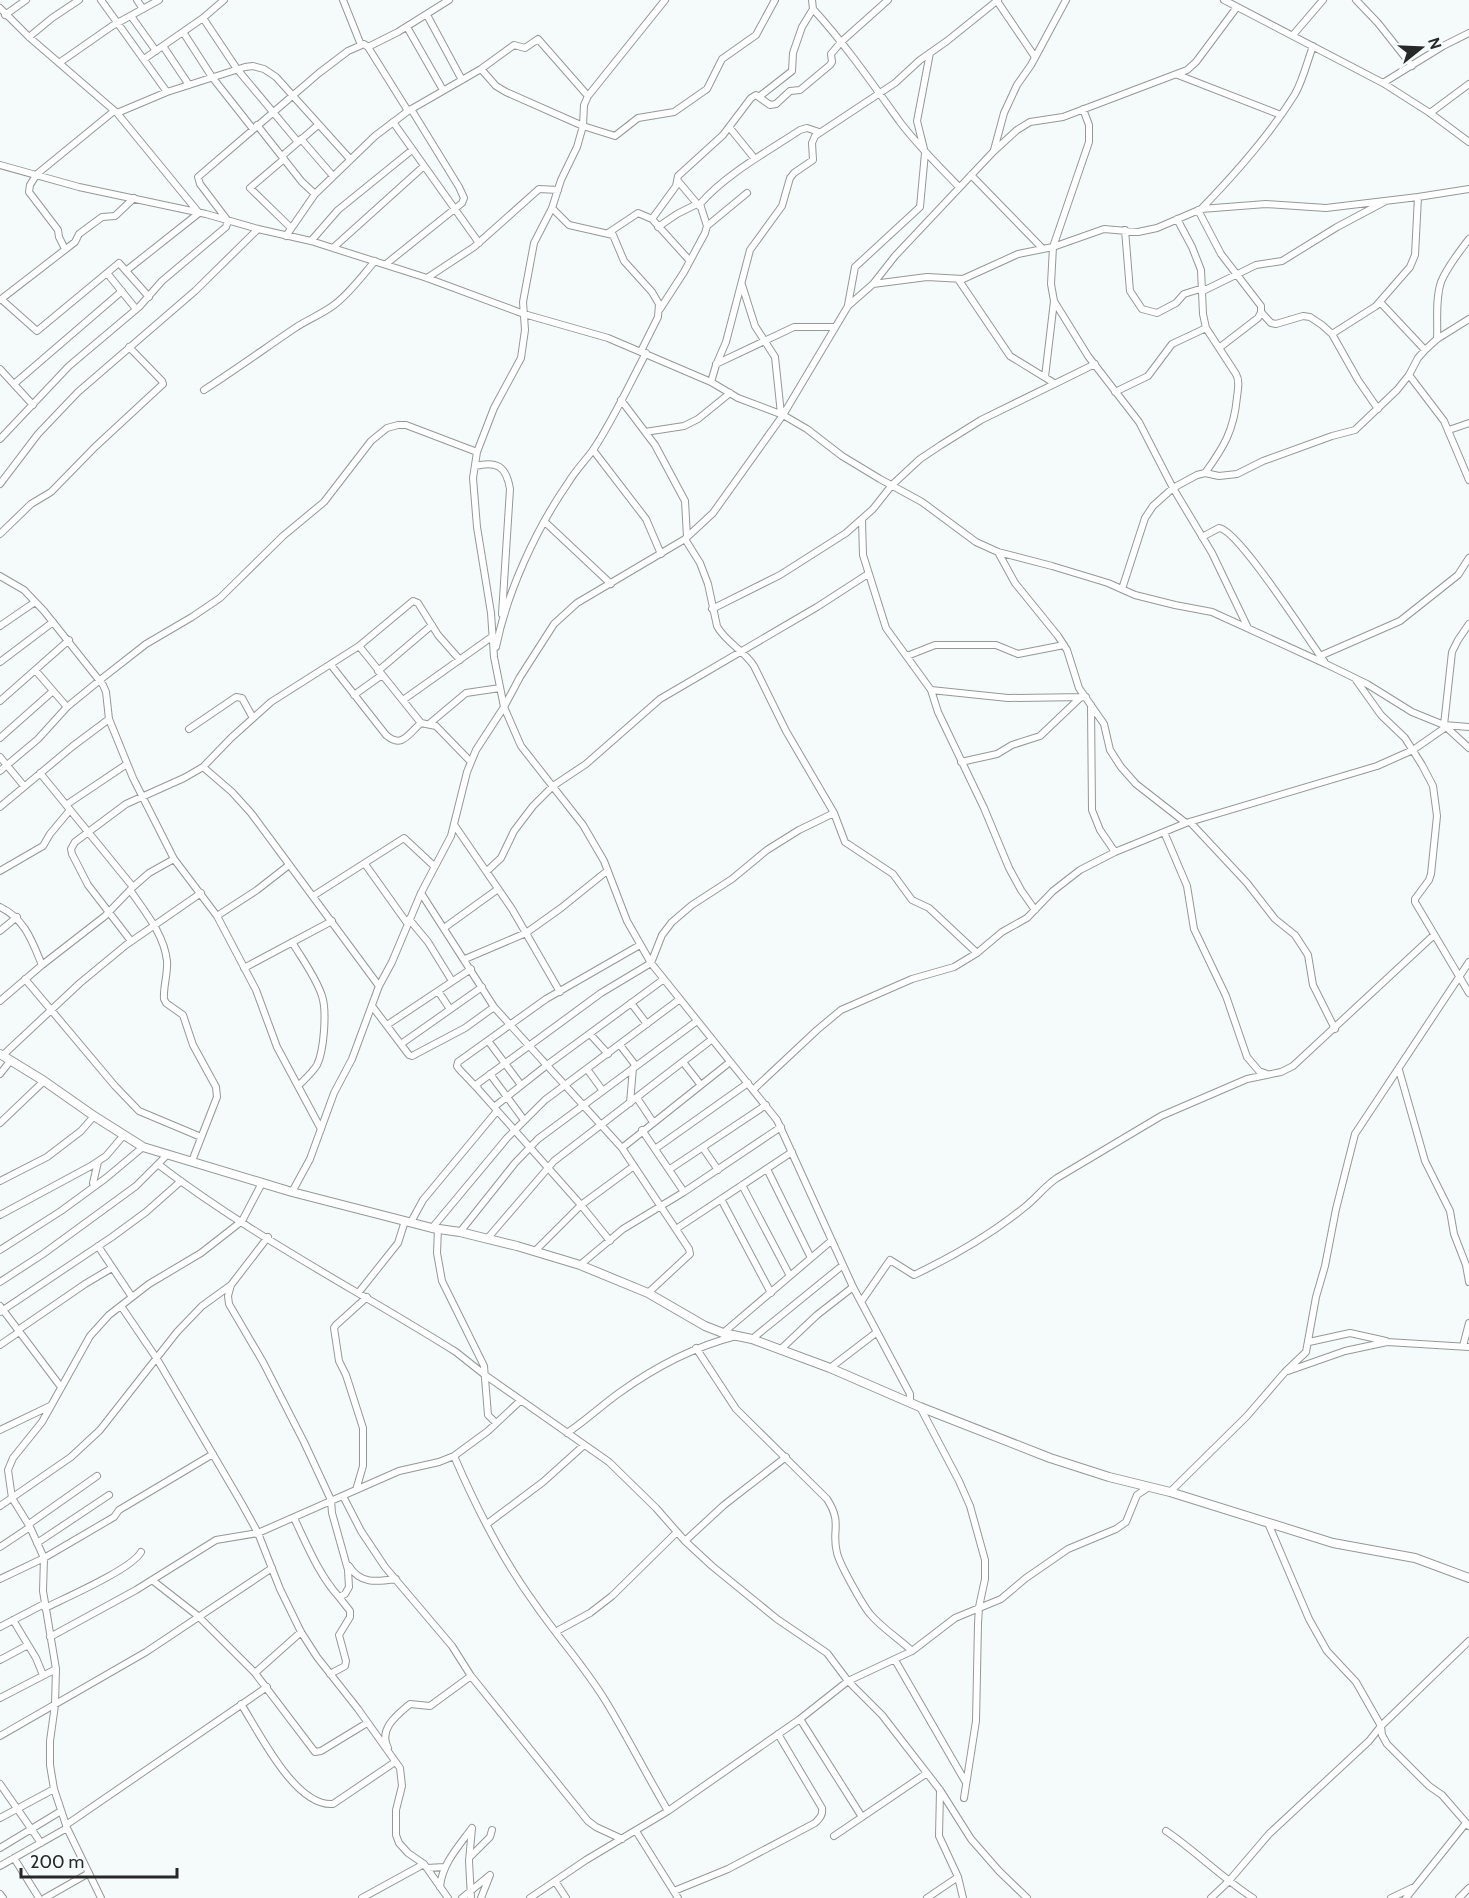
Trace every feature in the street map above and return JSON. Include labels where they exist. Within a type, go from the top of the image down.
[{"type":"street","points":[[5,15],[16,3],[26,0]]},
{"type":"street","points":[[29,37],[79,0]]},
{"type":"street","points":[[101,0],[167,92]]},
{"type":"street","points":[[137,0],[143,9]]},
{"type":"street","points":[[58,63],[118,23],[159,0]]},
{"type":"street","points":[[144,59],[203,18],[224,0]]},
{"type":"street","points":[[343,0],[365,46],[410,110],[464,198],[462,203],[386,264]]},
{"type":"street","points":[[228,220],[200,184],[198,177],[348,51],[407,27],[449,0]]},
{"type":"street","points":[[665,0],[588,96],[584,105],[583,126],[577,147],[552,208],[534,243],[526,283],[525,330],[521,358],[494,408],[477,452],[473,478],[477,527],[494,657],[504,707],[521,746],[583,825],[604,861],[627,921],[640,945],[651,963],[711,1040],[754,1089],[781,1127],[843,1265],[910,1394],[910,1403]]},
{"type":"street","points":[[482,69],[496,86],[506,92],[583,126],[615,135],[638,118],[674,112],[707,89],[722,59],[756,35],[775,0]]},
{"type":"street","points":[[812,0],[813,9],[880,92],[901,123],[925,153],[959,188]]},
{"type":"street","points":[[760,96],[770,105],[774,105],[790,91],[800,90],[830,65],[831,54],[841,42],[888,0]]},
{"type":"street","points":[[711,382],[726,342],[750,250],[782,206],[790,178],[813,160],[812,143],[819,132],[895,83],[997,0],[1035,57]]},
{"type":"street","points":[[993,152],[1004,113],[1017,85],[1066,0]]},
{"type":"street","points":[[1224,0],[1383,83],[1430,113],[1469,142]]},
{"type":"street","points":[[1293,35],[1323,0]]},
{"type":"street","points":[[1356,0],[1378,23],[1412,66]]},
{"type":"street","points":[[292,1192],[310,1159],[334,1093],[352,1059],[379,986],[392,962],[421,893],[455,826],[467,772],[476,750],[554,624],[577,603],[686,538],[713,513],[782,415],[848,306],[873,284],[971,175],[1017,130],[1030,122],[1063,117],[1177,75],[1196,62],[1237,7]]},
{"type":"street","points":[[0,8],[29,37],[116,112],[200,213]]},
{"type":"street","points":[[652,219],[678,181],[678,176],[723,135],[752,98],[756,95],[760,96],[792,71],[796,45],[802,27],[813,9]]},
{"type":"street","points":[[427,15],[462,80]]},
{"type":"street","points":[[131,16],[156,51]]},
{"type":"street","points":[[203,18],[237,69],[333,176]]},
{"type":"street","points":[[407,27],[444,90]]},
{"type":"street","points":[[183,32],[212,77],[315,194]]},
{"type":"street","points":[[1383,83],[1469,33]]},
{"type":"street","points":[[286,236],[315,194],[350,159],[393,122],[482,69],[511,46],[525,48],[538,39],[588,96]]},
{"type":"street","points":[[163,46],[189,85]]},
{"type":"street","points":[[873,284],[927,277],[958,279],[967,277],[1018,254],[1053,247],[1104,229],[1137,232],[1157,228],[1199,209],[1237,172],[1281,115],[1296,92],[1313,46]]},
{"type":"street","points":[[848,306],[855,267],[920,207],[925,153],[917,121],[930,53]]},
{"type":"street","points":[[65,249],[58,230],[29,192],[30,185],[37,174],[116,112],[237,69],[253,66],[264,69],[276,77],[350,159]]},
{"type":"street","points":[[1177,75],[1281,115]]},
{"type":"street","points":[[1430,113],[1469,84]]},
{"type":"street","points":[[1045,377],[1054,301],[1051,284],[1053,247],[1089,142],[1090,133],[1083,109]]},
{"type":"street","points":[[393,122],[479,243]]},
{"type":"street","points":[[291,228],[250,187],[318,125]]},
{"type":"street","points":[[729,127],[755,159]]},
{"type":"street","points":[[658,227],[677,214],[699,206],[707,196],[755,159],[800,130],[807,128],[819,132]]},
{"type":"street","points":[[311,242],[338,210],[412,150]]},
{"type":"street","points":[[0,165],[79,187],[200,213],[333,248],[427,278],[524,314],[608,338],[644,352],[782,415],[807,429],[842,456],[922,502],[976,542],[998,552],[1053,566],[1175,605],[1212,612],[1326,664],[1412,712],[1445,726],[1469,748]]},
{"type":"street","points":[[333,248],[424,166]]},
{"type":"street","points":[[971,175],[1042,249]]},
{"type":"street","points":[[678,181],[699,206],[707,226]]},
{"type":"street","points":[[427,278],[479,243],[539,189],[558,190]]},
{"type":"street","points":[[1199,209],[1266,204],[1326,208],[1469,189]]},
{"type":"street","points":[[502,621],[544,522],[567,483],[593,450],[621,400],[644,352],[660,309],[690,261],[707,226],[747,193]]},
{"type":"street","points":[[1332,334],[1380,302],[1410,267],[1415,255],[1418,197]]},
{"type":"street","points":[[134,198],[115,216],[102,217],[79,234],[75,242],[1,299],[37,332],[119,263],[149,297]]},
{"type":"street","points":[[1125,230],[1130,291],[1142,309],[1156,313],[1176,303],[1184,294],[1203,290],[1264,263],[1282,261],[1337,227],[1388,200]]},
{"type":"street","points":[[552,208],[569,225],[608,233],[616,238],[624,261],[652,292],[660,309]]},
{"type":"street","points":[[1199,209],[1221,254],[1258,302],[1261,312],[1271,323],[1276,324],[1303,316],[1310,317],[1332,334],[1378,409]]},
{"type":"street","points":[[127,270],[200,213]]},
{"type":"street","points":[[608,233],[638,213],[652,219],[690,261]]},
{"type":"street","points":[[1177,219],[1199,263],[1206,328],[1238,377],[1235,419],[1226,443],[1205,473]]},
{"type":"street","points":[[0,439],[69,366],[136,309],[149,297],[157,285],[226,227],[228,220]]},
{"type":"street","points":[[0,484],[38,434],[78,392],[195,291],[258,229]]},
{"type":"street","points":[[1437,339],[1441,283],[1469,238]]},
{"type":"street","points":[[204,390],[297,327],[337,303],[375,261]]},
{"type":"street","points":[[107,273],[136,309]]},
{"type":"street","points":[[958,279],[1010,356],[1054,383]]},
{"type":"street","points":[[742,284],[755,326],[775,357],[782,415]]},
{"type":"street","points":[[14,384],[122,291]]},
{"type":"street","points":[[1054,301],[1095,364],[1139,422],[1173,488],[1202,537],[1248,628]]},
{"type":"street","points":[[1380,302],[1425,350]]},
{"type":"street","points":[[1219,348],[1258,318],[1261,312]]},
{"type":"street","points":[[1122,589],[1145,518],[1152,506],[1173,488],[1205,473],[1219,476],[1237,474],[1263,461],[1355,430],[1409,375],[1425,350],[1437,339],[1469,319]]},
{"type":"street","points":[[716,365],[794,327],[835,327]]},
{"type":"street","points":[[1115,392],[1148,376],[1172,344],[1206,328]]},
{"type":"street","points":[[0,534],[31,504],[51,492],[95,447],[163,384],[129,347]]},
{"type":"street","points":[[712,609],[780,575],[846,533],[862,520],[892,485],[920,459],[940,445],[981,420],[1095,364]]},
{"type":"street","points":[[0,369],[33,405]]},
{"type":"street","points":[[1409,375],[1436,408],[1449,430],[1469,480]]},
{"type":"street","points":[[645,432],[684,426],[698,419],[730,393]]},
{"type":"street","points":[[621,400],[655,445],[685,501],[686,538],[700,563],[708,584],[712,609],[720,632],[754,666],[786,731],[834,813],[845,842],[893,874],[912,900],[929,908],[977,953]]},
{"type":"street","points":[[1449,430],[1469,423]]},
{"type":"street","points":[[0,771],[38,739],[67,707],[100,680],[146,644],[192,618],[220,598],[283,536],[324,502],[371,441],[387,428],[398,425],[406,426],[477,452]]},
{"type":"street","points":[[593,450],[646,519],[662,554]]},
{"type":"street","points":[[475,466],[492,462],[497,465],[509,482],[510,489],[502,621],[494,657]]},
{"type":"street","points":[[862,520],[863,555],[886,628],[931,690],[960,762],[984,808],[1009,868],[1035,910]]},
{"type":"street","points":[[544,522],[611,584]]},
{"type":"street","points":[[1202,537],[1219,528],[1226,530],[1253,559],[1326,664]]},
{"type":"street","points":[[998,552],[1015,583],[1064,645],[1083,697],[1104,724],[1110,750],[1120,767],[1136,784],[1188,823],[1247,883],[1275,919],[1295,935],[1308,955],[1313,985],[1335,1029]]},
{"type":"street","points":[[1320,656],[1400,621],[1458,575],[1469,558]]},
{"type":"street","points":[[487,871],[501,858],[514,831],[533,806],[554,786],[586,764],[660,699],[817,608],[868,574]]},
{"type":"street","points":[[0,576],[24,590],[69,640],[100,680],[106,692],[109,719],[142,796],[174,859],[217,916],[256,990],[277,1047],[321,1129]]},
{"type":"street","points":[[131,941],[88,885],[72,854],[72,845],[116,811],[142,796],[184,778],[203,766],[271,702],[359,646],[413,601],[418,603],[460,660]]},
{"type":"street","points":[[0,626],[35,602]]},
{"type":"street","points":[[0,662],[53,622]]},
{"type":"street","points":[[1445,726],[1452,652],[1469,624]]},
{"type":"street","points":[[354,695],[432,625]]},
{"type":"street","points":[[404,700],[493,636]]},
{"type":"street","points":[[0,701],[69,640]]},
{"type":"street","points":[[907,656],[935,645],[996,645],[1018,654],[1064,645]]},
{"type":"street","points":[[359,646],[421,723],[436,726],[471,762]]},
{"type":"street","points":[[331,665],[393,741],[402,740],[421,723]]},
{"type":"street","points":[[36,671],[67,707]]},
{"type":"street","points":[[1354,678],[1381,715],[1396,728],[1413,750],[1429,777],[1436,801],[1437,816],[1431,874],[1415,899],[1416,905],[1469,993]]},
{"type":"street","points":[[428,724],[466,693],[500,688]]},
{"type":"street","points":[[931,690],[1008,698],[1083,697]]},
{"type":"street","points":[[0,738],[53,691]]},
{"type":"street","points":[[960,762],[997,754],[1012,745],[1040,736],[1083,697]]},
{"type":"street","points":[[189,729],[236,698],[242,698],[253,718]]},
{"type":"street","points":[[1090,704],[1092,810],[1100,830],[1115,852]]},
{"type":"street","points":[[0,807],[109,719]]},
{"type":"street","points":[[754,1089],[841,1010],[912,980],[954,967],[977,953],[1002,932],[1021,922],[1053,891],[1080,870],[1115,852],[1188,823],[1377,766],[1413,750],[1445,726],[1469,727]]},
{"type":"street","points":[[0,757],[24,786]]},
{"type":"street","points":[[0,871],[43,846],[68,807],[127,764]]},
{"type":"street","points":[[203,766],[251,813],[379,986]]},
{"type":"street","points":[[40,773],[88,832],[154,924],[166,961],[164,999],[183,1015],[193,1045],[216,1087],[217,1097],[192,1161]]},
{"type":"street","points":[[478,1089],[477,1084],[528,1045],[601,993],[651,963],[662,935],[672,922],[692,905],[732,879],[767,850],[799,830],[834,813]]},
{"type":"street","points":[[455,826],[487,871],[560,992]]},
{"type":"street","points":[[1164,832],[1187,886],[1194,930],[1226,996],[1247,1057],[1258,1071],[1268,1074]]},
{"type":"street","points":[[313,896],[404,838],[434,866]]},
{"type":"street","points":[[0,1001],[108,913],[149,873],[174,859]]},
{"type":"street","points":[[217,916],[257,890],[289,864]]},
{"type":"street","points":[[365,864],[408,921],[428,942],[452,981]]},
{"type":"street","points":[[465,959],[526,933],[607,871]]},
{"type":"street","points":[[444,928],[498,889]]},
{"type":"street","points":[[201,893],[131,941],[80,983],[1,1055],[143,1147],[292,1192],[535,1251],[580,1265],[648,1293],[680,1313],[723,1333],[752,1340],[830,1368],[910,1403],[1050,1458],[1109,1477],[1170,1492],[1333,1543],[1415,1558],[1467,1574]]},
{"type":"street","points":[[421,893],[494,1007],[622,1148],[689,1249],[690,1254],[648,1293]]},
{"type":"street","points":[[0,907],[17,917],[29,934],[42,965]]},
{"type":"street","points":[[0,931],[17,917]]},
{"type":"street","points":[[244,968],[332,921]]},
{"type":"street","points":[[861,1302],[890,1260],[914,1275],[953,1257],[978,1242],[1026,1206],[1044,1187],[1057,1178],[1161,1116],[1247,1079],[1293,1066],[1434,935]]},
{"type":"street","points":[[292,942],[321,993],[325,1005],[323,1039],[318,1063],[312,1073],[298,1086]]},
{"type":"street","points":[[610,1240],[456,1066],[458,1062],[489,1042],[537,1005],[640,945]]},
{"type":"street","points":[[1170,1492],[1246,1416],[1284,1372],[1304,1354],[1309,1342],[1316,1297],[1353,1139],[1469,962]]},
{"type":"street","points":[[387,1025],[471,969]]},
{"type":"street","points":[[359,1292],[398,1243],[408,1222],[423,1200],[506,1097],[664,978]]},
{"type":"street","points":[[25,979],[115,1086],[139,1111],[201,1137]]},
{"type":"street","points":[[400,1044],[482,987]]},
{"type":"street","points":[[438,991],[450,1009]]},
{"type":"street","points":[[496,1423],[488,1415],[484,1366],[442,1281],[435,1228],[513,1131],[545,1100],[680,999]]},
{"type":"street","points":[[631,1003],[647,1024]]},
{"type":"street","points":[[372,1006],[409,1055],[416,1055],[465,1028],[494,1007]]},
{"type":"street","points":[[460,1232],[530,1148],[550,1130],[697,1021]]},
{"type":"street","points":[[590,1034],[608,1054]]},
{"type":"street","points":[[487,1239],[547,1167],[711,1040]]},
{"type":"street","points":[[489,1042],[521,1085]]},
{"type":"street","points":[[620,1045],[635,1067],[630,1103]]},
{"type":"street","points":[[0,1074],[11,1060]]},
{"type":"street","points":[[682,1062],[700,1084]]},
{"type":"street","points":[[622,1148],[730,1062]]},
{"type":"street","points":[[587,1069],[603,1091]]},
{"type":"street","points":[[1399,1070],[1425,1161],[1450,1211],[1454,1234],[1466,1265],[1469,1282]]},
{"type":"street","points":[[490,1074],[524,1120]]},
{"type":"street","points":[[0,1123],[44,1081]]},
{"type":"street","points":[[655,1149],[748,1083]]},
{"type":"street","points":[[637,1098],[653,1122]]},
{"type":"street","points":[[670,1169],[766,1105]]},
{"type":"street","points":[[0,1181],[47,1157],[81,1131],[94,1116]]},
{"type":"street","points":[[580,1265],[623,1229],[661,1207],[781,1127]]},
{"type":"street","points":[[642,1130],[684,1192]]},
{"type":"street","points":[[0,1215],[106,1156],[123,1136]]},
{"type":"street","points":[[0,1250],[61,1211],[143,1147]]},
{"type":"street","points":[[703,1148],[718,1170]]},
{"type":"street","points":[[676,1229],[792,1152]]},
{"type":"street","points":[[0,1282],[44,1254],[136,1186],[167,1155]]},
{"type":"street","points":[[93,1184],[98,1161]]},
{"type":"street","points":[[159,1164],[242,1221],[456,1352],[485,1376],[609,1462],[712,1566],[777,1619],[826,1653],[848,1681],[882,1715],[940,1790],[971,1839],[1027,1898]]},
{"type":"street","points":[[535,1251],[580,1204],[634,1166]]},
{"type":"street","points":[[767,1169],[811,1258]]},
{"type":"street","points":[[61,1387],[1,1309],[146,1212],[181,1181]]},
{"type":"street","points":[[101,1898],[67,1826],[54,1789],[50,1765],[50,1741],[55,1705],[56,1669],[43,1591],[44,1558],[30,1526],[12,1498],[8,1470],[13,1458],[42,1422],[90,1336],[109,1315],[149,1284],[201,1253],[242,1221],[262,1183]]},
{"type":"street","points":[[742,1185],[790,1276]]},
{"type":"street","points":[[721,1199],[771,1293]]},
{"type":"street","points":[[0,1506],[71,1457],[100,1431],[177,1332],[202,1306],[231,1285],[268,1237]]},
{"type":"street","points":[[723,1333],[831,1240]]},
{"type":"street","points":[[98,1246],[132,1297]]},
{"type":"street","points":[[752,1340],[843,1265]]},
{"type":"street","points":[[0,1345],[85,1284],[112,1268]]},
{"type":"street","points":[[231,1285],[228,1296],[229,1304],[263,1362],[332,1500],[332,1513],[346,1562],[349,1587],[345,1594],[339,1597]]},
{"type":"street","points":[[780,1350],[817,1315],[854,1287]]},
{"type":"street","points":[[356,1490],[363,1466],[363,1428],[346,1375],[339,1361],[334,1328],[368,1297]]},
{"type":"street","points":[[121,1306],[157,1359],[258,1533],[280,1589],[301,1632],[395,1762]]},
{"type":"street","points":[[1309,1342],[1350,1333],[1387,1342],[1466,1347],[1469,1323]]},
{"type":"street","points":[[830,1368],[877,1332]]},
{"type":"street","points":[[567,1433],[654,1369],[696,1348],[737,1336]]},
{"type":"street","points":[[1284,1372],[1345,1351],[1387,1342]]},
{"type":"street","points":[[696,1348],[736,1409],[827,1499],[837,1520],[836,1550],[838,1556],[870,1614],[912,1651]]},
{"type":"street","points":[[50,1637],[152,1580],[216,1539],[258,1533],[399,1471],[439,1462],[454,1456],[520,1401]]},
{"type":"street","points":[[0,1430],[50,1406]]},
{"type":"street","points":[[920,1407],[959,1481],[982,1543],[986,1579],[979,1607],[976,1721],[964,1798]]},
{"type":"street","points":[[487,1524],[543,1482],[583,1446]]},
{"type":"street","points":[[0,1579],[44,1558],[98,1527],[119,1510],[213,1454]]},
{"type":"street","points":[[454,1456],[471,1496],[515,1575],[605,1699],[668,1811]]},
{"type":"street","points":[[685,1541],[724,1505],[786,1457]]},
{"type":"street","points":[[0,1546],[97,1476]]},
{"type":"street","points":[[530,1898],[668,1811],[801,1719],[848,1681],[912,1651],[955,1618],[1008,1594],[1026,1578],[1068,1549],[1109,1533],[1126,1522],[1137,1495],[1149,1487]]},
{"type":"street","points":[[37,1543],[109,1495]]},
{"type":"street","points":[[344,1496],[361,1531],[396,1579],[452,1646],[471,1676],[588,1821],[622,1839]]},
{"type":"street","points":[[294,1518],[314,1560],[350,1611],[350,1617],[339,1635],[346,1661],[345,1666],[330,1674]]},
{"type":"street","points":[[1268,1524],[1309,1619],[1327,1651],[1356,1682],[1381,1726],[1382,1735],[1387,1744],[1429,1786],[1442,1795],[1467,1825],[1406,1898]]},
{"type":"street","points":[[556,1631],[590,1613],[612,1596],[677,1532]]},
{"type":"street","points":[[0,1627],[119,1570],[139,1556],[141,1552]]},
{"type":"street","points":[[346,1562],[355,1575],[367,1580],[396,1579]]},
{"type":"street","points":[[0,1736],[146,1652],[272,1568]]},
{"type":"street","points":[[152,1580],[198,1616],[255,1673],[315,1752],[321,1751],[367,1723]]},
{"type":"street","points":[[13,1620],[43,1675]]},
{"type":"street","points":[[255,1673],[301,1632]]},
{"type":"street","points":[[1211,1898],[1228,1882],[1269,1834],[1469,1641]]},
{"type":"street","points":[[0,1660],[28,1645]]},
{"type":"street","points":[[895,1660],[965,1782]]},
{"type":"street","points":[[0,1698],[56,1669]]},
{"type":"street","points":[[448,1898],[425,1866],[399,1843],[396,1835],[396,1810],[402,1786],[402,1775],[386,1744],[386,1734],[392,1719],[410,1704],[430,1706],[471,1676]]},
{"type":"street","points":[[0,1866],[67,1826],[267,1687]]},
{"type":"street","points":[[241,1704],[276,1761],[300,1790],[326,1804],[333,1804],[395,1762]]},
{"type":"street","points":[[801,1719],[862,1817]]},
{"type":"street","points":[[674,1891],[728,1869],[815,1823],[820,1818],[823,1813],[822,1808],[778,1734]]},
{"type":"street","points":[[834,1836],[927,1773]]},
{"type":"street","points":[[0,1784],[41,1843]]},
{"type":"street","points":[[0,1818],[54,1789]]},
{"type":"street","points":[[940,1790],[939,1836],[958,1877],[963,1898]]},
{"type":"street","points":[[0,1848],[61,1810]]},
{"type":"street","points":[[441,1887],[444,1867],[472,1828],[471,1895]]},
{"type":"street","points":[[471,1856],[490,1837],[492,1830]]},
{"type":"street","points":[[636,1831],[678,1898]]},
{"type":"street","points":[[1166,1832],[1184,1844],[1228,1882],[1253,1898]]},
{"type":"street","points":[[14,1858],[39,1898]]},
{"type":"street","points":[[362,1898],[425,1866],[444,1867]]},
{"type":"street","points":[[45,1898],[89,1873]]},
{"type":"street","points":[[462,1898],[471,1895],[490,1875],[481,1898]]},
{"type":"street","points":[[927,1898],[958,1877]]},
{"type":"street","points":[[555,1881],[566,1898]]},
{"type":"street","points":[[1391,1898],[1415,1887]]},
{"type":"street","points":[[1459,1898],[1469,1888]]},
{"type":"street","points":[[1014,1898],[1020,1892]]}]
